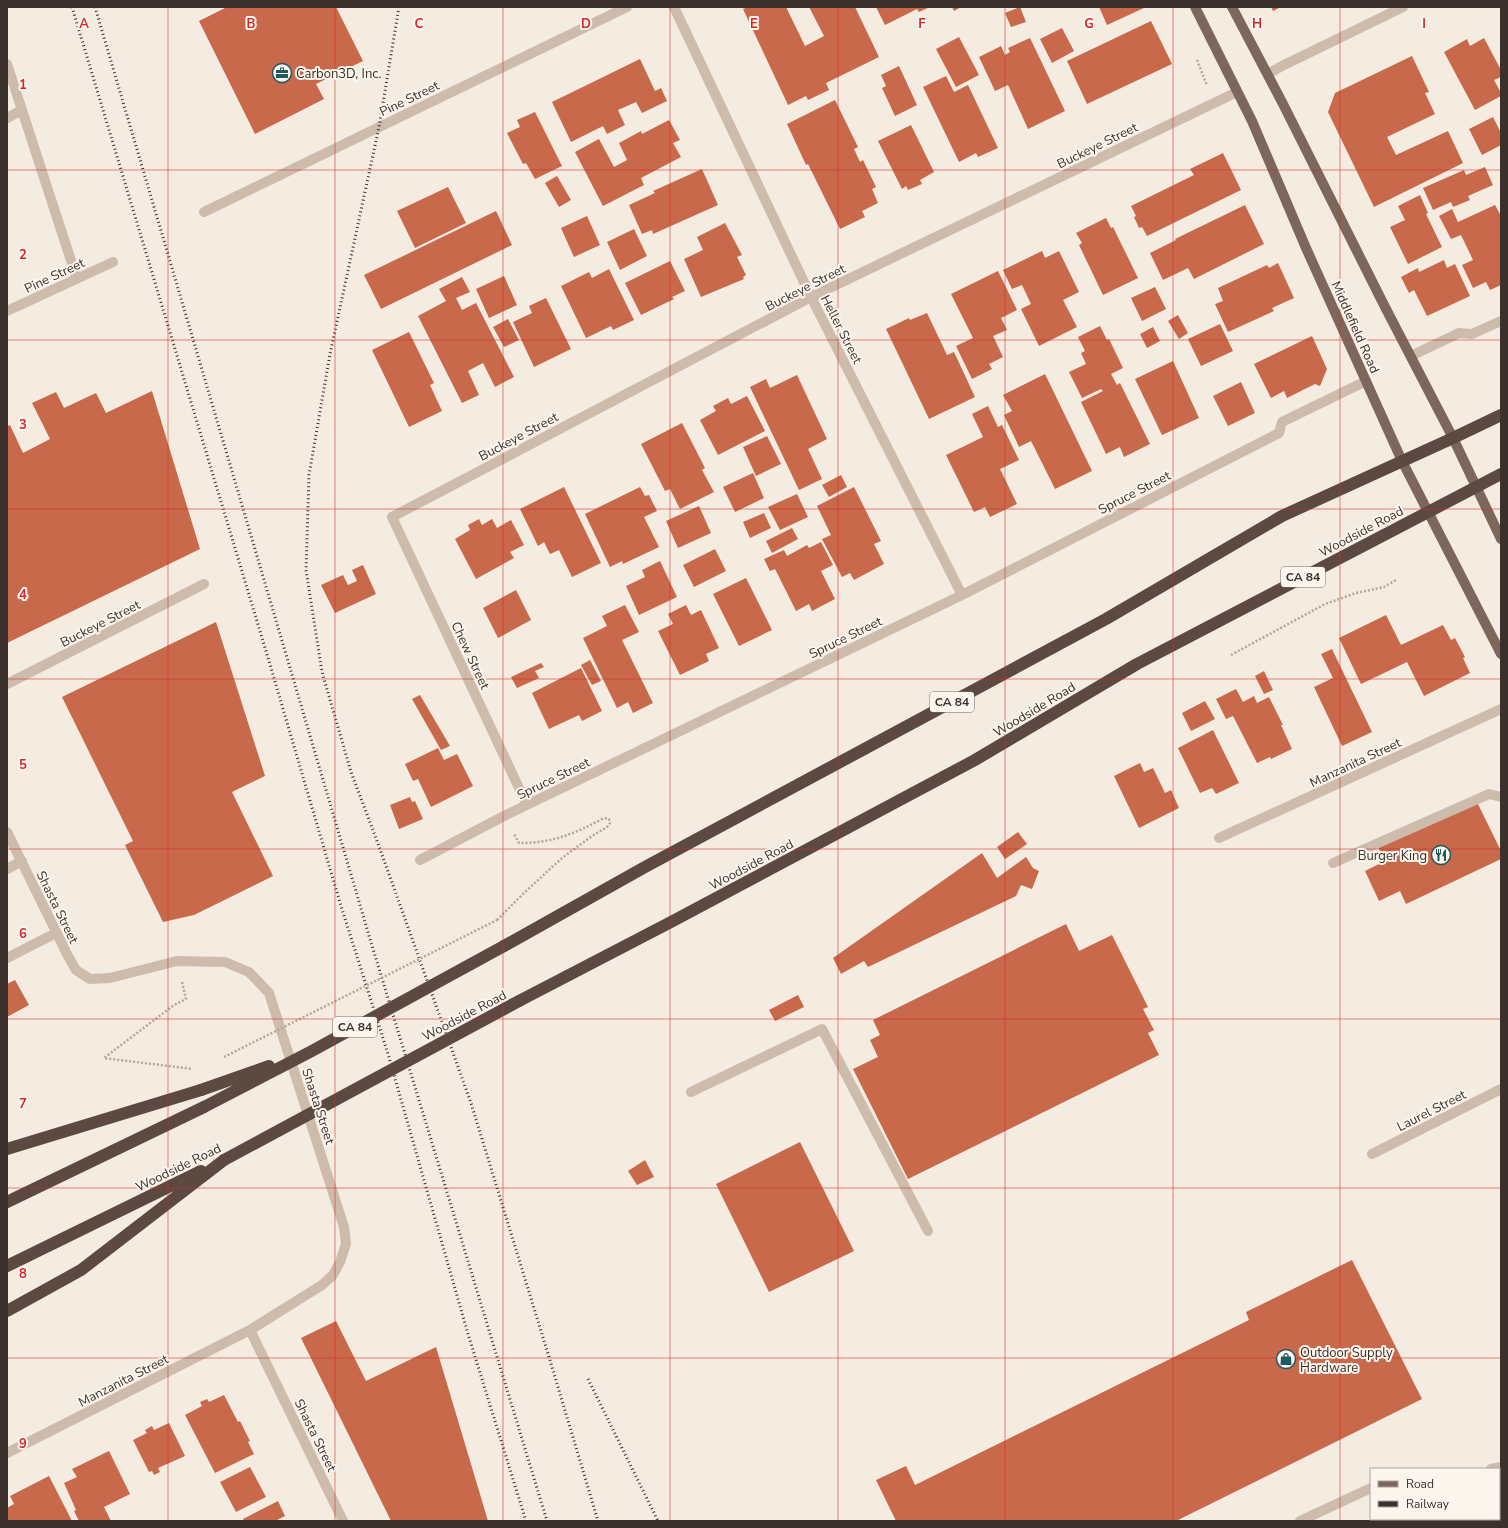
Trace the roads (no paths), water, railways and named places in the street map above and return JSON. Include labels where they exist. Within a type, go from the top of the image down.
[{"type":"highway","name":"CA 84","points":[[7,1202],[204,1107],[310,1052],[652,863],[1106,619],[1282,516],[1501,415]]},
{"type":"highway","name":"Woodside Road","points":[[7,1266],[224,1160],[518,1001],[685,915],[975,760],[1137,664],[1501,474]]},
{"type":"highway","points":[[7,1149],[201,1090],[310,1052]]},
{"type":"highway","points":[[7,1311],[81,1270],[224,1160]]},
{"type":"main road","name":"Middlefield Road","points":[[1195,7],[1252,121],[1306,248],[1402,461],[1429,511],[1501,654]]},
{"type":"main road","points":[[1232,7],[1268,74],[1453,438],[1501,539]]},
{"type":"street","name":"Pine Street","points":[[204,212],[626,7]]},
{"type":"street","name":"Heller Street","points":[[674,7],[811,297],[962,595]]},
{"type":"street","points":[[1268,74],[1403,7]]},
{"type":"street","points":[[7,64],[77,279]]},
{"type":"street","name":"Buckeye Street","points":[[392,517],[811,297],[1237,92]]},
{"type":"street","points":[[7,118],[22,110]]},
{"type":"street","name":"Pine Street","points":[[7,311],[113,262]]},
{"type":"street","points":[[1411,356],[1459,333],[1472,334],[1501,320]]},
{"type":"street","name":"Spruce Street","points":[[420,860],[504,816],[962,595],[1278,433],[1282,422],[1366,381]]},
{"type":"street","name":"Chew Street","points":[[392,517],[527,805]]},
{"type":"street","name":"Buckeye Street","points":[[7,684],[204,584]]},
{"type":"street","name":"Manzanita Street","points":[[1219,838],[1501,709]]},
{"type":"street","points":[[1333,863],[1489,794],[1501,797]]},
{"type":"street","name":"Shasta Street","points":[[7,832],[56,933],[76,970],[90,979],[110,978],[177,962],[225,962],[249,972],[269,993],[344,1227],[346,1244],[340,1262],[333,1275],[322,1285],[250,1330],[343,1521]]},
{"type":"street","points":[[7,869],[22,861]]},
{"type":"street","points":[[7,958],[56,933]]},
{"type":"street","points":[[692,1092],[822,1029],[928,1231]]},
{"type":"street","name":"Laurel Street","points":[[1372,1154],[1501,1089]]},
{"type":"street","name":"Manzanita Street","points":[[7,1453],[250,1330]]},
{"type":"street","points":[[1300,1521],[1370,1488]]},
{"type":"railway","points":[[72,7],[266,651],[341,906],[388,1054],[468,1334],[526,1521]]},
{"type":"railway","points":[[95,7],[370,939],[547,1521]]},
{"type":"railway","points":[[399,7],[379,127],[330,354],[309,475],[306,570],[322,672],[351,772],[471,1103],[598,1521]]},
{"type":"railway","points":[[588,1379],[658,1521]]},
{"type":"place","name":"Carbon3D, Inc.","points":[[282,73]]},
{"type":"place","name":"Burger King","points":[[1441,855]]},
{"type":"place","name":"Outdoor Supply Hardware","points":[[1286,1359]]}]
